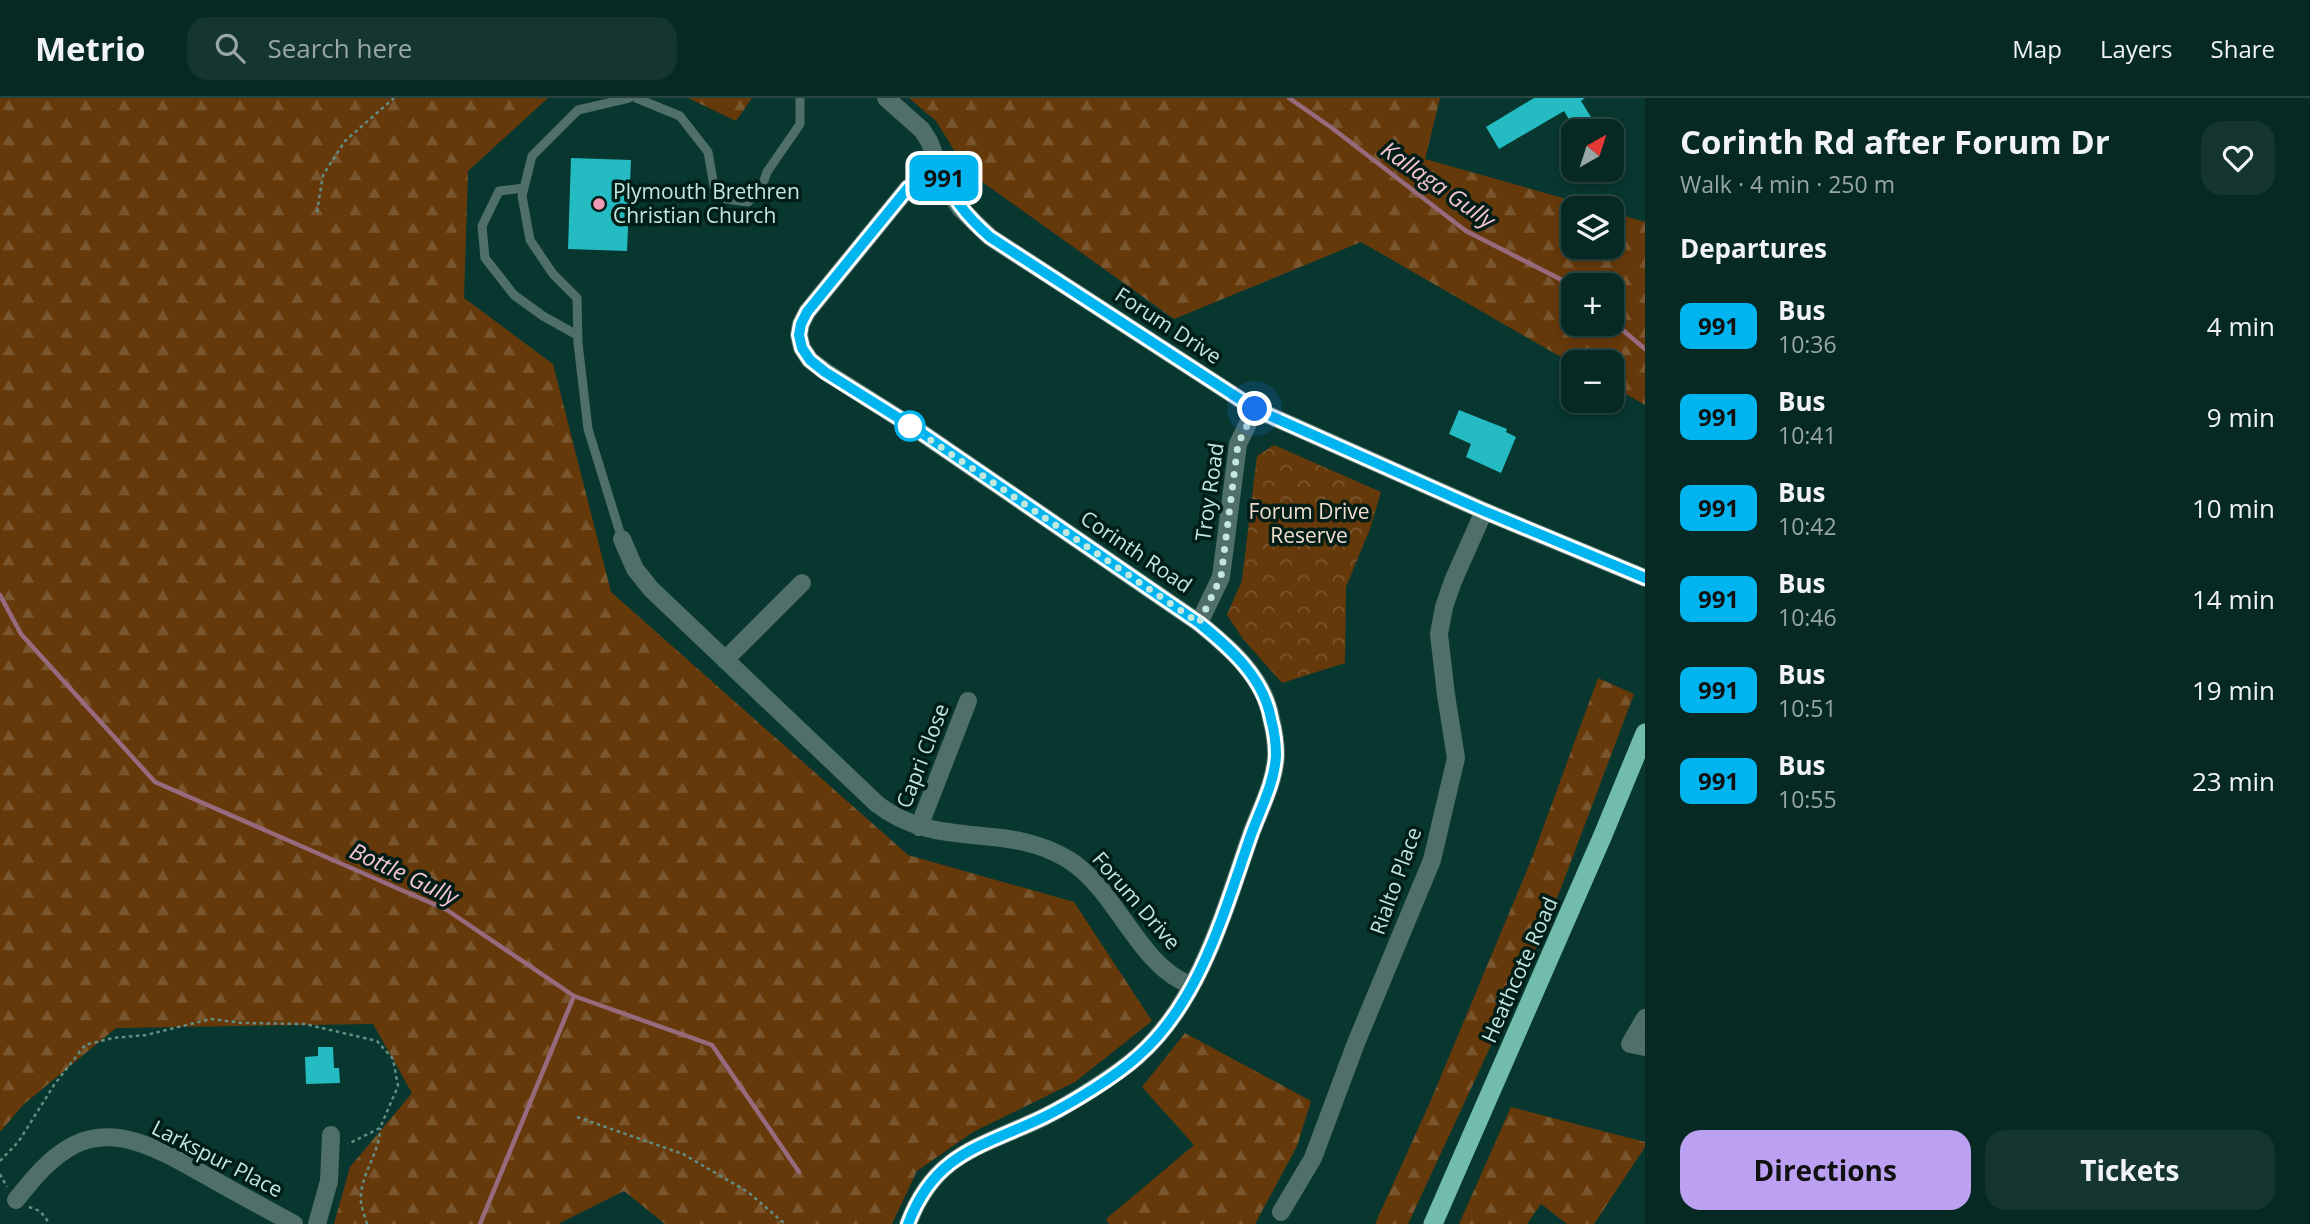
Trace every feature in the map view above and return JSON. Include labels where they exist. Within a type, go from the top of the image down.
[{"type":"highway","name":"Heathcote Road","points":[[1433,1224],[1645,733]]},
{"type":"street","name":"Forum Drive","points":[[886,98],[922,130],[949,192],[960,208],[990,237],[1255,409],[1484,511],[1645,578]]},
{"type":"street","name":"Corinth Road","points":[[908,1224],[915,1204],[927,1184],[940,1170],[972,1149],[1047,1115],[1136,1058],[1158,1036],[1191,985],[1229,897],[1276,756],[1271,716],[1261,689],[1244,664],[1199,623],[916,429],[825,372],[810,360],[802,348],[799,335],[807,312],[908,188],[940,168]]},
{"type":"street","name":"Troy Road","points":[[1199,623],[1221,577],[1238,444],[1255,409]]},
{"type":"street","name":"Rialto Place","points":[[1281,1212],[1313,1158],[1356,1043],[1432,860],[1456,758],[1439,634],[1453,581],[1484,511]]},
{"type":"street","name":"Forum Drive","points":[[622,539],[642,580],[891,815],[937,832],[1027,841],[1071,861],[1103,892],[1155,960],[1181,982],[1191,985]]},
{"type":"street","points":[[725,660],[802,583]]},
{"type":"street","name":"Capri Close","points":[[919,827],[968,701]]},
{"type":"street","points":[[1645,1017],[1630,1044],[1645,1047]]},
{"type":"street","points":[[317,1224],[329,1181],[331,1135]]},
{"type":"street","name":"Larkspur Place","points":[[16,1200],[40,1169],[73,1145],[93,1139],[113,1138],[158,1150],[294,1224]]},
{"type":"lane","points":[[622,539],[588,429],[577,335],[576,298],[552,274],[530,240],[522,196],[532,156],[579,110],[629,98]]},
{"type":"lane","points":[[636,98],[680,116],[708,152],[714,186],[726,199],[748,202],[761,189],[767,172],[800,124],[800,98]]},
{"type":"lane","points":[[524,188],[499,191],[482,226],[485,258],[514,295],[543,316],[577,335]]},
{"type":"path","points":[[317,212],[323,175],[345,141],[394,98]]},
{"type":"path","points":[[0,1161],[19,1141],[54,1085],[85,1045],[113,1038],[146,1035],[211,1019],[243,1023],[305,1024],[376,1041],[393,1059],[398,1086],[380,1128],[380,1140],[364,1178],[361,1202],[367,1224]]},
{"type":"path","points":[[577,1117],[682,1154],[748,1192],[785,1224]]},
{"type":"path","points":[[330,1156],[380,1128]]},
{"type":"path","points":[[40,1212],[50,1224]]},
{"type":"green space","points":[[0,98],[548,98],[468,171],[464,298],[553,364],[611,592],[908,855],[1074,902],[1152,1021],[1075,1082],[973,1132],[917,1171],[892,1224],[665,1224],[624,1191],[558,1224],[334,1224],[350,1167],[412,1093],[373,1024],[116,1028],[23,1105],[0,1132]]},
{"type":"green space","points":[[688,98],[752,98],[736,121]]},
{"type":"green space","points":[[909,98],[1440,98],[1425,159],[1561,198],[1561,259],[1624,259],[1624,216],[1645,222],[1645,405],[1624,393],[1624,350],[1561,350],[1561,357],[1361,242],[1174,319],[967,171],[936,121]]},
{"type":"green space","name":"Forum Drive Reserve","points":[[1274,445],[1381,492],[1370,529],[1346,587],[1345,663],[1282,683],[1243,639],[1227,615],[1242,580],[1257,456]]},
{"type":"green space","points":[[1598,678],[1634,694],[1547,925],[1408,1224],[1375,1224],[1431,1100],[1532,858]]},
{"type":"green space","points":[[1185,1033],[1311,1101],[1297,1146],[1255,1224],[1109,1224],[1106,1219],[1194,1145],[1142,1087]]},
{"type":"green space","points":[[1511,1107],[1645,1142],[1645,1147],[1594,1224],[1567,1224],[1541,1204],[1527,1224],[1459,1224]]},
{"type":"building","points":[[1534,98],[1585,98],[1581,101],[1592,119],[1569,119],[1564,111],[1499,149],[1486,127]]},
{"type":"building","name":"Plymouth Brethren Christian Church","points":[[571,158],[631,160],[627,251],[568,249]]},
{"type":"building","points":[[1459,410],[1507,429],[1506,432],[1516,437],[1501,473],[1466,457],[1471,444],[1449,434]]},
{"type":"building","points":[[318,1047],[333,1047],[334,1068],[339,1068],[340,1083],[306,1084],[305,1057],[318,1056]]},
{"type":"waterway","name":"Kallaga Gully","points":[[1289,98],[1466,231],[1561,280]]},
{"type":"waterway","name":"Kallaga Gully","points":[[1624,331],[1645,349]]},
{"type":"waterway","name":"Bottle Gully","points":[[0,595],[21,634],[155,782],[447,910],[574,996],[712,1045],[799,1172]]},
{"type":"waterway","points":[[480,1224],[574,996]]},
{"type":"bus line","name":"991","points":[[908,1224],[915,1204],[927,1184],[940,1170],[972,1149],[1047,1115],[1106,1079],[1136,1058],[1158,1036],[1191,985],[1205,956],[1229,897],[1276,756],[1271,716],[1261,689],[1244,664],[1224,643],[1199,623],[916,429],[825,372],[810,360],[802,348],[799,335],[807,312],[908,188],[940,168],[949,192],[960,208],[990,237],[1255,409],[1484,511],[1645,578]]},
{"type":"place","name":"Plymouth Brethren Christian Church","points":[[599,204]]},
{"type":"route","points":[[910,426],[1199,623],[1221,577],[1238,444],[1255,409]]}]
